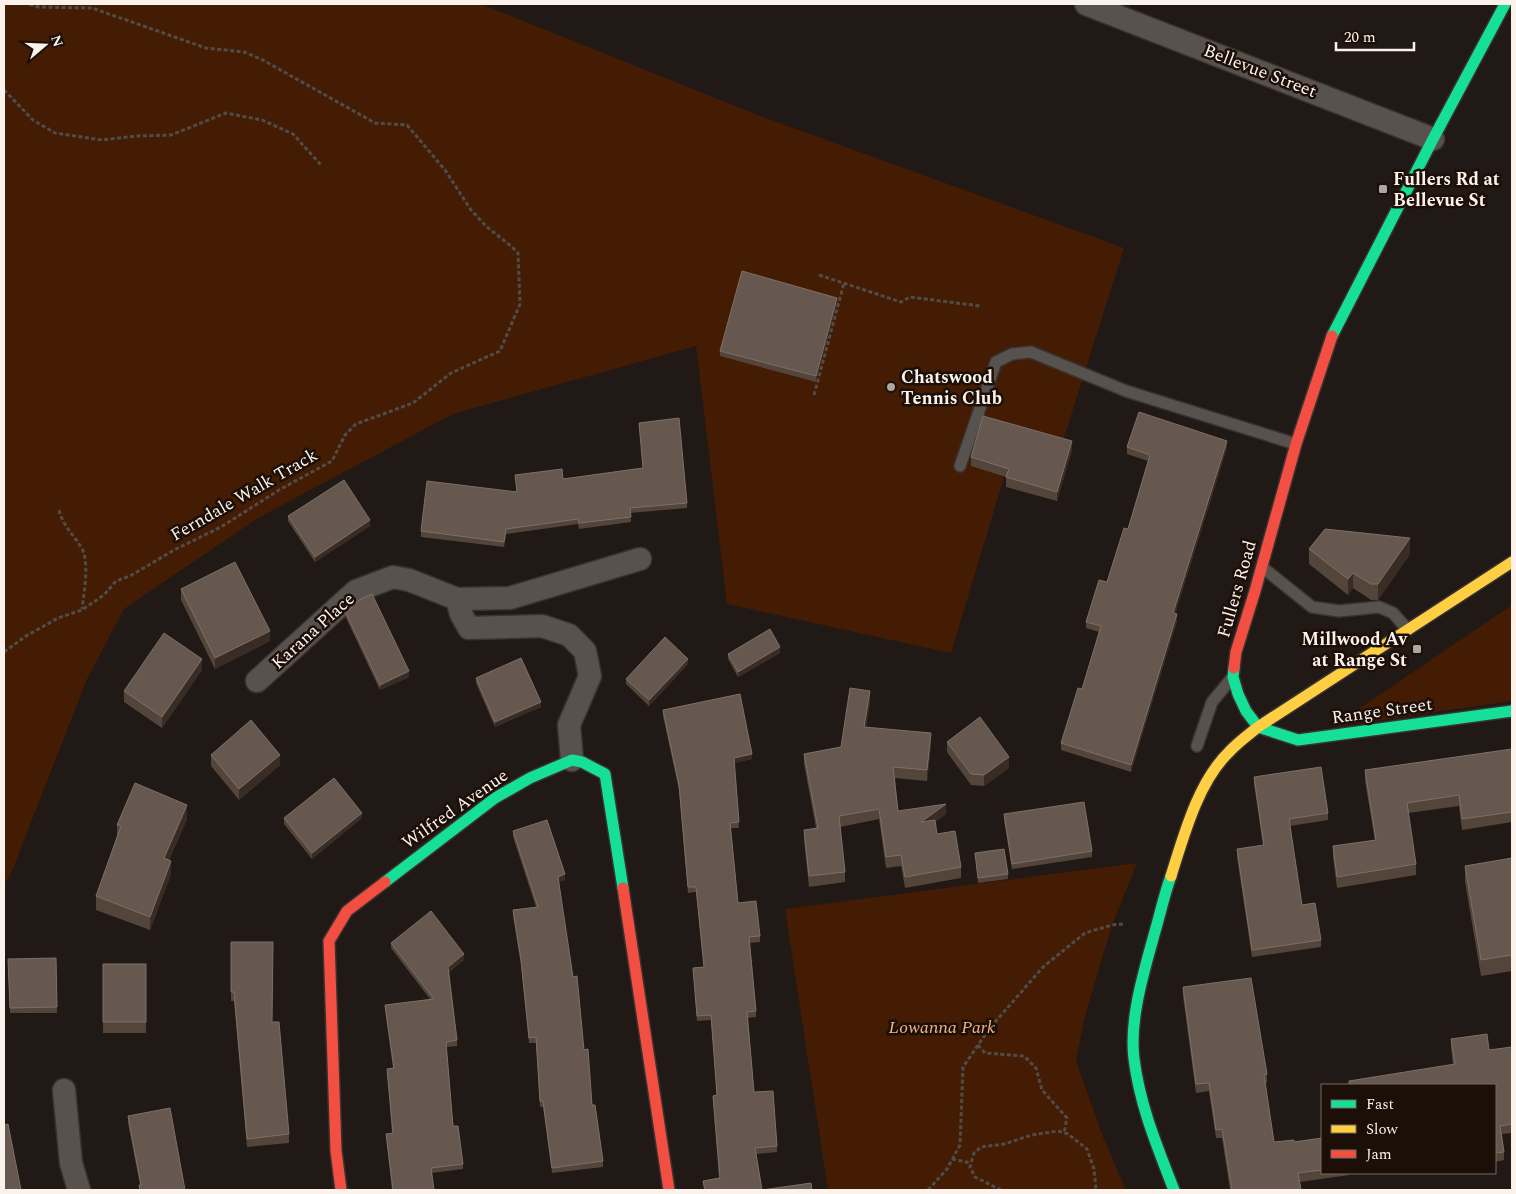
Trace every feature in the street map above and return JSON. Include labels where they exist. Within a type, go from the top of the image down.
[{"type":"street","name":"Bellevue Street","points":[[1086,4],[1433,139]]},
{"type":"street","name":"Fullers Road","points":[[1258,728],[1246,711],[1233,677],[1236,652],[1314,384],[1332,336],[1505,4]]},
{"type":"street","name":"Karana Place","points":[[257,681],[356,591],[393,577],[409,580],[457,598],[510,598],[640,559]]},
{"type":"street","points":[[1174,1190],[1150,1130],[1140,1092],[1134,1056],[1135,1022],[1150,950],[1170,881],[1207,780],[1228,752],[1258,728],[1512,562]]},
{"type":"street","points":[[457,598],[461,614],[469,628],[542,626],[569,635],[585,651],[590,676],[569,725],[572,760],[582,762],[605,774],[669,1190]]},
{"type":"street","name":"Range Street","points":[[1258,728],[1298,740],[1512,711]]},
{"type":"street","name":"Wilfred Avenue","points":[[341,1190],[336,1151],[329,941],[347,911],[466,819],[495,798],[530,778],[572,760]]},
{"type":"street","points":[[64,1090],[71,1162],[79,1190]]},
{"type":"lane","points":[[960,466],[996,362],[1012,354],[1032,352],[1126,391],[1296,444]]},
{"type":"lane","points":[[1262,567],[1312,607],[1339,610],[1379,607],[1393,612],[1408,630]]},
{"type":"lane","points":[[1197,746],[1212,702],[1233,677]]},
{"type":"path","name":"Ferndale Walk Track","points":[[4,652],[26,636],[58,618],[82,610],[104,595],[116,581],[130,576],[221,527],[279,490],[332,461],[345,435],[356,424],[413,403],[451,373],[500,351],[520,304],[518,253],[512,246],[487,227],[471,210],[445,170],[407,124],[375,123],[261,59],[244,52],[206,48],[92,8],[38,7],[28,4]]},
{"type":"path","points":[[4,90],[33,120],[56,133],[102,140],[171,135],[226,113],[262,120],[293,134],[321,165]]},
{"type":"path","points":[[819,275],[901,302],[910,296],[980,306]]},
{"type":"path","points":[[814,395],[844,283]]},
{"type":"path","points":[[59,510],[63,523],[82,547],[85,555],[82,610]]},
{"type":"path","points":[[928,1190],[947,1169],[960,1145],[963,1067],[989,1028],[1043,967],[1085,933],[1112,925],[1123,924]]},
{"type":"path","points":[[978,1045],[985,1053],[1024,1056],[1036,1068],[1042,1090],[1067,1118],[1064,1133]]},
{"type":"path","points":[[1001,1190],[975,1177],[970,1167],[974,1153],[981,1147],[1004,1144],[1032,1135],[1058,1131],[1068,1134],[1087,1149],[1094,1169],[1096,1190]]},
{"type":"path","points":[[952,1159],[971,1164]]},
{"type":"green space","points":[[4,4],[481,4],[763,117],[1124,248],[1063,441],[1019,428],[951,653],[727,604],[696,346],[453,414],[258,518],[124,609],[87,679],[12,871],[4,885]]},
{"type":"green space","points":[[1512,605],[1512,701],[1332,727]]},
{"type":"green space","name":"Lowanna Park","points":[[1137,863],[1112,925],[1085,1016],[1076,1061],[1103,1137],[1126,1190],[828,1190],[785,909]]},
{"type":"building","points":[[742,271],[837,298],[816,376],[720,351]]},
{"type":"building","points":[[1139,412],[1227,441],[1173,613],[1177,614],[1131,765],[1061,743],[1078,688],[1082,689],[1101,626],[1086,622],[1099,580],[1107,582],[1124,528],[1128,529],[1150,455],[1127,447]]},
{"type":"building","points":[[983,416],[1072,441],[1057,492],[1006,477],[1009,469],[971,457]]},
{"type":"building","points":[[679,418],[687,503],[630,508],[631,517],[579,523],[578,519],[506,529],[504,542],[421,531],[427,481],[517,492],[515,475],[562,469],[563,479],[643,468],[639,423]]},
{"type":"building","points":[[344,480],[370,520],[315,557],[288,516]]},
{"type":"building","points":[[1325,529],[1410,538],[1378,584],[1371,584],[1353,573],[1348,579],[1309,549]]},
{"type":"building","points":[[235,562],[270,631],[215,658],[181,589]]},
{"type":"building","points":[[372,594],[409,671],[380,685],[346,613],[359,600]]},
{"type":"building","points":[[770,629],[780,647],[738,672],[728,654]]},
{"type":"building","points":[[164,633],[202,659],[162,717],[124,691]]},
{"type":"building","points":[[665,637],[688,659],[649,700],[626,679]]},
{"type":"building","points":[[521,658],[541,702],[495,722],[476,678]]},
{"type":"building","points":[[850,688],[870,691],[864,727],[931,733],[927,770],[893,767],[898,811],[946,804],[921,822],[935,820],[937,834],[955,831],[961,867],[905,877],[901,855],[886,857],[879,809],[839,816],[845,872],[809,876],[804,830],[818,828],[804,754],[841,747]]},
{"type":"building","points":[[740,694],[752,754],[734,758],[739,822],[730,823],[738,903],[756,901],[760,936],[749,937],[756,1011],[747,1012],[754,1092],[773,1091],[777,1146],[755,1148],[762,1190],[705,1190],[703,1181],[720,1178],[713,1096],[717,1095],[711,1015],[697,1016],[693,968],[704,967],[696,887],[688,887],[679,785],[663,710]]},
{"type":"building","points":[[980,717],[1009,757],[984,775],[971,774],[947,742]]},
{"type":"building","points":[[251,720],[280,755],[239,789],[211,755]]},
{"type":"building","points":[[1512,749],[1512,812],[1462,819],[1459,795],[1407,803],[1416,864],[1337,877],[1333,846],[1376,840],[1365,770]]},
{"type":"building","points":[[1321,767],[1328,813],[1289,819],[1302,905],[1315,903],[1321,940],[1252,950],[1237,849],[1264,845],[1254,777]]},
{"type":"building","points":[[334,778],[362,813],[312,853],[284,818]]},
{"type":"building","points":[[135,783],[187,805],[164,858],[171,861],[150,917],[96,896],[121,826],[117,825]]},
{"type":"building","points":[[1084,802],[1092,851],[1012,864],[1004,814]]},
{"type":"building","points":[[547,820],[565,874],[558,877],[573,977],[577,976],[584,1050],[588,1049],[592,1105],[595,1105],[603,1161],[552,1168],[543,1101],[540,1101],[536,1037],[529,1038],[521,960],[513,910],[538,907],[513,831]]},
{"type":"building","points":[[1004,849],[1008,874],[978,878],[975,853]]},
{"type":"building","points":[[1512,858],[1512,955],[1481,960],[1465,866]]},
{"type":"building","points":[[431,911],[464,954],[448,967],[457,1040],[446,1042],[453,1126],[458,1126],[463,1164],[431,1168],[434,1190],[393,1190],[386,1134],[393,1133],[387,1069],[394,1068],[385,1005],[434,999],[391,943]]},
{"type":"building","points":[[231,942],[273,942],[272,1022],[279,1022],[289,1134],[247,1139],[234,992],[231,992]]},
{"type":"building","points":[[56,958],[57,1007],[10,1008],[8,959]]},
{"type":"building","points":[[103,964],[146,964],[146,1022],[103,1022]]},
{"type":"building","points":[[1251,978],[1267,1074],[1264,1075],[1274,1142],[1294,1140],[1294,1142],[1321,1138],[1321,1170],[1298,1173],[1301,1190],[1232,1190],[1222,1129],[1216,1130],[1209,1083],[1196,1084],[1183,987]]},
{"type":"building","points":[[1487,1034],[1489,1050],[1512,1047],[1512,1124],[1500,1126],[1504,1152],[1496,1153],[1496,1084],[1349,1084],[1349,1081],[1455,1064],[1451,1039]]},
{"type":"building","points":[[170,1108],[185,1190],[140,1190],[139,1185],[141,1185],[128,1116]]},
{"type":"building","points":[[8,1124],[21,1190],[4,1190],[4,1125]]},
{"type":"building","points":[[811,1183],[812,1190],[762,1190]]},
{"type":"traffic: fast","points":[[1332,336],[1505,4]]},
{"type":"traffic: fast","points":[[1234,668],[1233,677],[1238,694],[1246,711],[1258,727],[1298,740],[1512,711]]},
{"type":"traffic: fast","points":[[385,882],[495,798],[530,778],[572,760],[582,762],[605,774],[623,888]]},
{"type":"traffic: fast","points":[[1171,876],[1142,980],[1135,1012],[1133,1044],[1140,1093],[1155,1142],[1174,1190]]},
{"type":"traffic: slow","points":[[1171,876],[1200,794],[1218,764],[1236,745],[1258,727],[1512,562]]},
{"type":"traffic: jam","points":[[1234,668],[1236,652],[1296,444],[1332,336]]},
{"type":"traffic: jam","points":[[341,1190],[336,1151],[329,941],[347,911],[385,882]]},
{"type":"traffic: jam","points":[[623,888],[669,1190]]},
{"type":"place","name":"Fullers Rd at Bellevue St","points":[[1383,189]]},
{"type":"place","name":"Chatswood Tennis Club","points":[[891,387]]},
{"type":"place","name":"Millwood Av at Range St","points":[[1417,649]]}]
